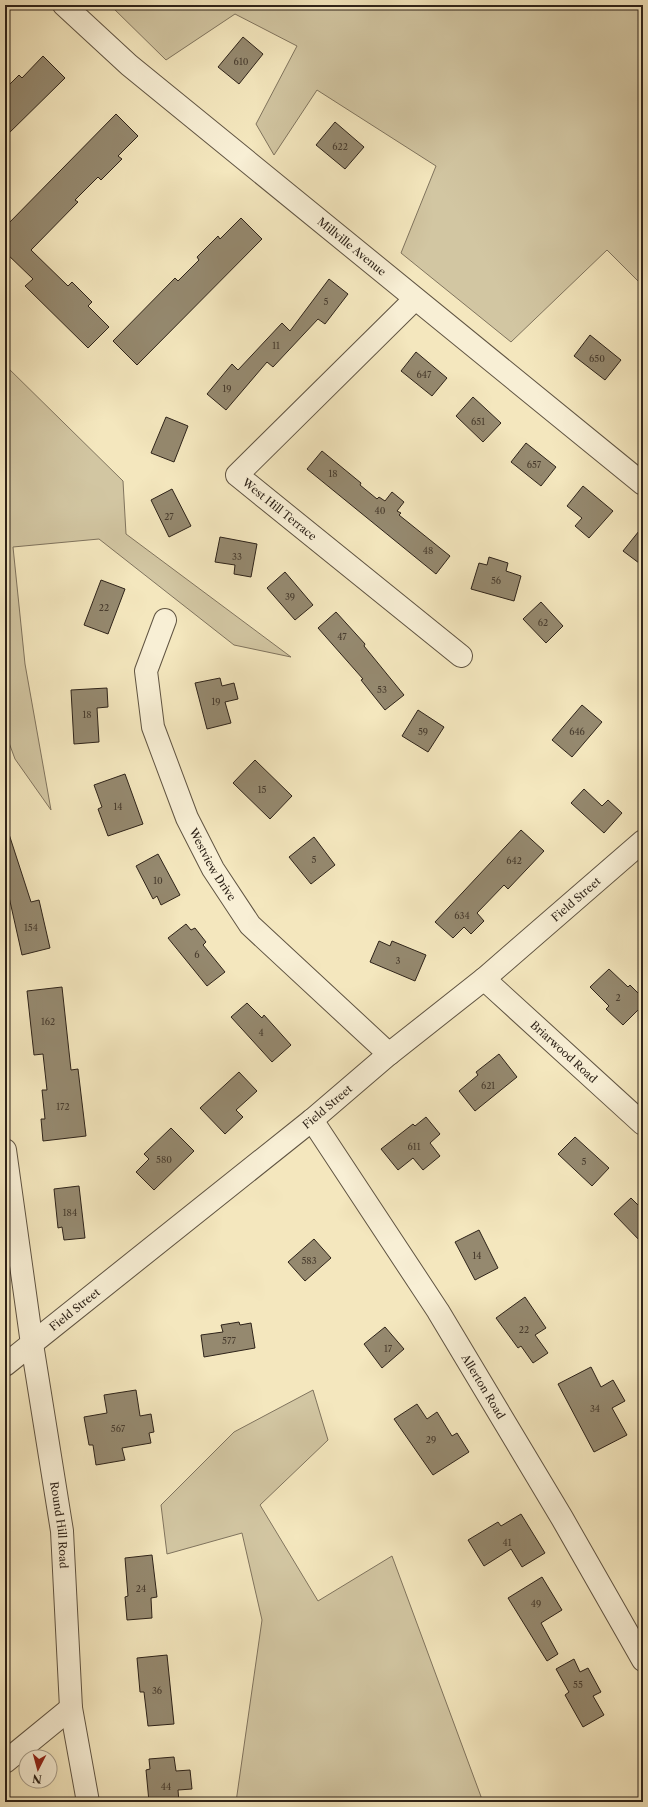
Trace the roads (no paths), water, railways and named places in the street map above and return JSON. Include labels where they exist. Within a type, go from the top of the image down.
[{"type":"street","name":"Millville Avenue","points":[[64,5],[129,64],[643,484]]},
{"type":"street","name":"West Hill Terrace","points":[[415,299],[237,475],[460,656]]},
{"type":"street","name":"Westview Drive","points":[[165,620],[146,671],[153,728],[193,831],[213,869],[250,925],[389,1054]]},
{"type":"street","name":"Field Street","points":[[5,1366],[312,1120],[389,1054],[484,979],[643,841]]},
{"type":"street","name":"Briarwood Road","points":[[484,979],[643,1124]]},
{"type":"street","name":"Allerton Road","points":[[312,1120],[438,1311],[570,1531],[643,1660]]},
{"type":"street","name":"Round Hill Road","points":[[5,1150],[32,1344],[62,1531],[71,1708],[88,1802]]},
{"type":"street","points":[[5,1762],[71,1708]]}]
